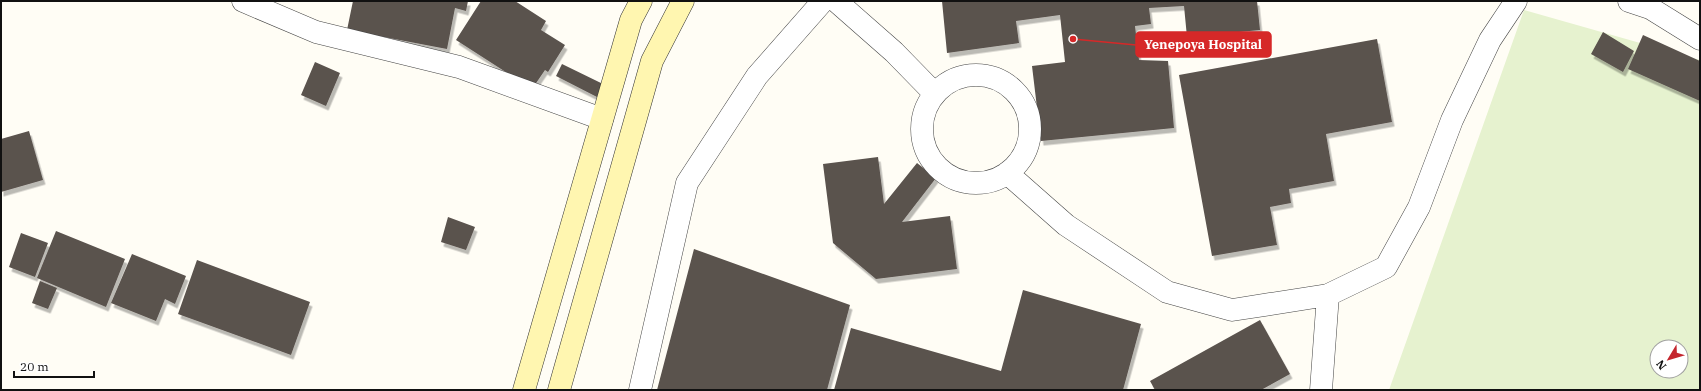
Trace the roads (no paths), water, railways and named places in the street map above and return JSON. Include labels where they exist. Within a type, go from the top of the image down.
[{"type":"main road","points":[[524,390],[631,20],[641,1]]},
{"type":"main road","points":[[559,390],[652,62],[683,1]]},
{"type":"main road","points":[[566,242],[597,253]]},
{"type":"street","points":[[243,1],[316,32],[459,67],[602,119]]},
{"type":"street","points":[[640,390],[687,183],[757,76],[823,1]]},
{"type":"street","points":[[1007,173],[1066,225],[1167,292],[1232,310],[1328,295],[1386,267],[1419,207],[1452,120],[1490,40],[1516,1]]},
{"type":"street","points":[[1629,1],[1650,8],[1700,39]]},
{"type":"street","points":[[842,3],[894,52],[935,94]]},
{"type":"street","points":[[976,74],[993,77],[1008,85],[1020,97],[1028,113],[1030,130],[1028,146],[1020,161],[1007,173],[992,180],[975,183],[957,180],[941,170],[929,155],[923,137],[923,118],[930,101],[935,94],[941,86],[958,78],[976,74]]},
{"type":"street","points":[[1321,390],[1328,295]]},
{"type":"place","name":"Yenepoya Hospital","points":[[1073,39]]}]
